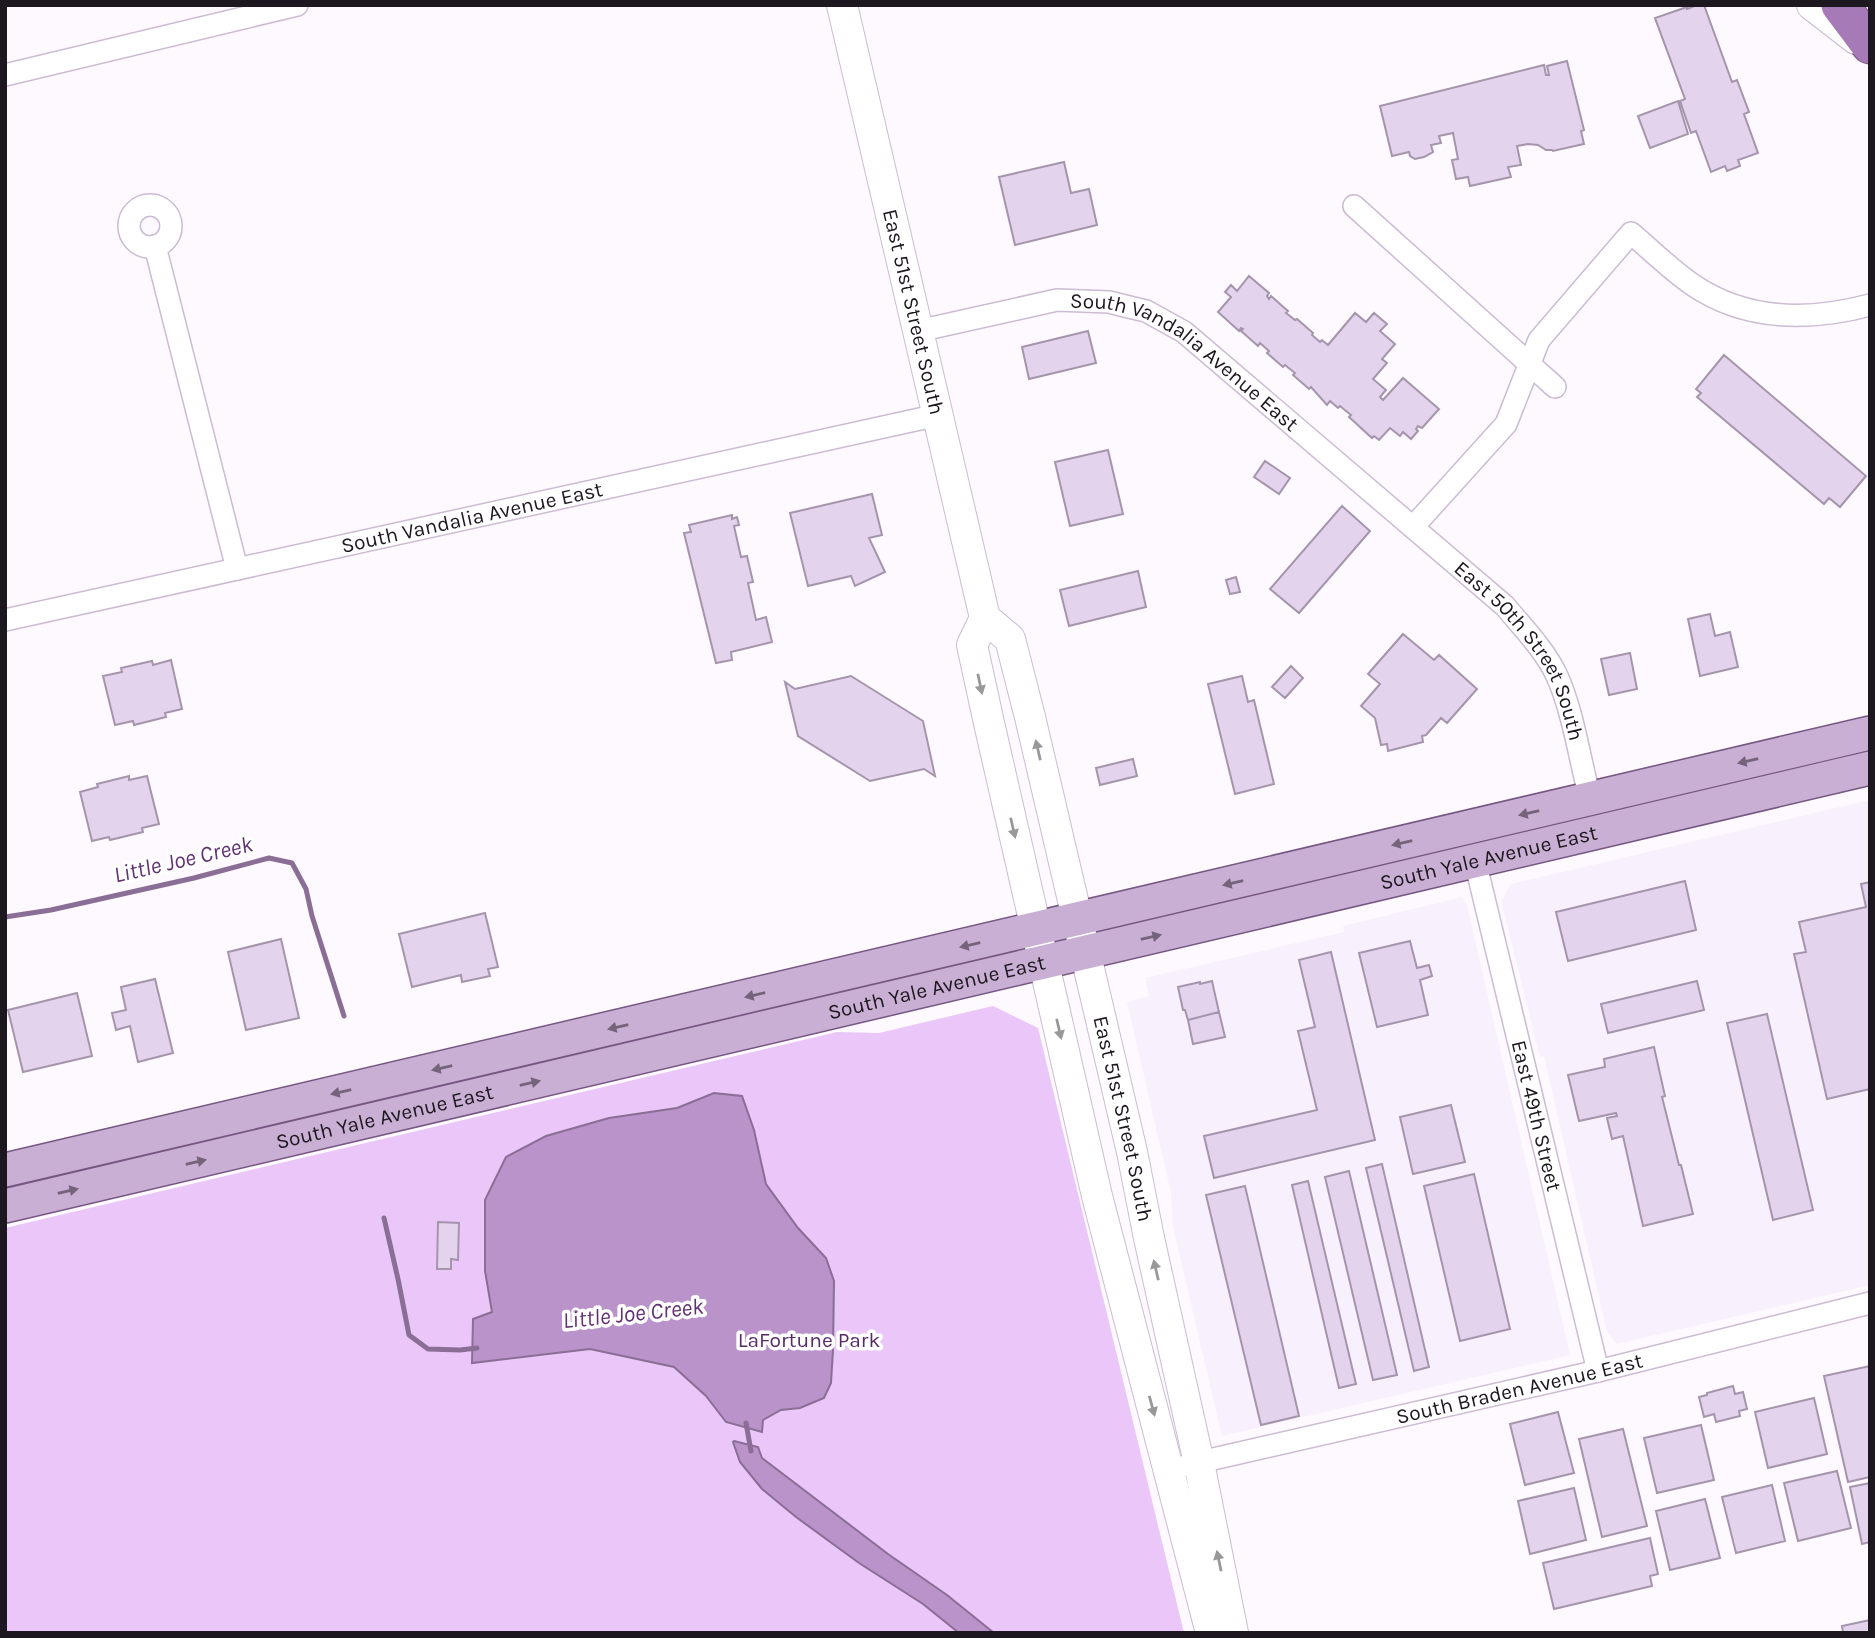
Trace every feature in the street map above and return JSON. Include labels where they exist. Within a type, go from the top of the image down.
[{"type":"highway","points":[[1840,5],[1870,47]]},
{"type":"main road","name":"East 51st Street South","points":[[842,5],[985,618],[1010,639],[1042,764],[1132,1152],[1233,1633]]},
{"type":"main road","points":[[1812,5],[1870,47]]},
{"type":"main road","name":"East 51st Street South","points":[[985,618],[972,645],[1097,1196],[1210,1633]]},
{"type":"main road","name":"South Yale Avenue East","points":[[5,1170],[1870,733]]},
{"type":"main road","points":[[1815,746],[1823,779]]},
{"type":"main road","name":"South Yale Avenue East","points":[[5,1206],[1870,768]]},
{"type":"main road","points":[[1468,827],[1475,861]]},
{"type":"street","points":[[5,75],[272,8],[297,5]]},
{"type":"street","points":[[1354,206],[1555,387]]},
{"type":"street","points":[[1413,527],[1506,424],[1539,340],[1631,233],[1693,285],[1722,301],[1749,311],[1806,316],[1840,313],[1870,305]]},
{"type":"street","points":[[155,246],[237,569]]},
{"type":"street","name":"South Vandalia Avenue East","points":[[918,331],[1057,300],[1109,302],[1146,311],[1184,332],[1413,527]]},
{"type":"street","name":"South Vandalia Avenue East","points":[[5,620],[938,415]]},
{"type":"street","name":"East 50th Street South","points":[[1413,527],[1505,606],[1544,654],[1557,676],[1566,704],[1590,798]]},
{"type":"street","name":"East 49th Street","points":[[1475,861],[1598,1371]]},
{"type":"street","name":"South Braden Avenue East","points":[[1167,1470],[1598,1371],[1870,1303]]},
{"type":"shaded area","points":[[1870,800],[1870,1285],[1617,1344],[1607,1332],[1544,1056],[1540,1057],[1501,901],[1511,884]]},
{"type":"shaded area","points":[[1462,897],[1467,905],[1570,1355],[1222,1436],[1173,1227],[1171,1193],[1127,1002],[1149,996],[1145,978],[1344,932],[1343,926]]},
{"type":"green space","name":"LaFortune Park","points":[[993,1006],[1038,1028],[1184,1633],[5,1633],[5,1228],[837,1032],[879,1033]]},
{"type":"water","points":[[714,1093],[742,1096],[754,1130],[766,1184],[798,1228],[826,1258],[834,1281],[831,1383],[824,1398],[800,1408],[781,1410],[763,1420],[762,1432],[726,1422],[706,1396],[674,1367],[590,1349],[472,1363],[473,1319],[492,1312],[485,1271],[485,1200],[506,1157],[546,1136],[609,1118],[677,1108]]},
{"type":"water","points":[[734,1441],[758,1447],[762,1458],[994,1633],[959,1633],[923,1604],[859,1563],[796,1517],[762,1489],[740,1462]]},
{"type":"building","points":[[1704,5],[1732,82],[1737,80],[1749,112],[1744,114],[1758,153],[1738,160],[1740,166],[1727,171],[1725,166],[1711,172],[1696,131],[1691,133],[1680,101],[1685,99],[1655,18]]},
{"type":"building","points":[[1567,61],[1584,130],[1581,131],[1584,144],[1553,151],[1538,145],[1517,146],[1521,165],[1508,167],[1511,177],[1470,186],[1468,177],[1456,179],[1452,160],[1458,159],[1453,133],[1439,136],[1441,143],[1431,145],[1433,152],[1424,157],[1415,159],[1409,152],[1392,156],[1380,106],[1544,65],[1546,75],[1549,75],[1547,66]]},
{"type":"building","points":[[1678,101],[1688,134],[1650,148],[1638,116]]},
{"type":"building","points":[[1064,162],[1071,193],[1089,189],[1097,225],[1015,245],[999,177]]},
{"type":"building","points":[[1249,276],[1269,293],[1269,299],[1271,296],[1288,311],[1286,313],[1297,319],[1320,342],[1322,340],[1328,345],[1355,313],[1366,322],[1374,313],[1387,324],[1380,331],[1395,344],[1382,359],[1387,363],[1373,379],[1386,390],[1380,397],[1383,400],[1403,378],[1439,409],[1422,428],[1418,426],[1418,431],[1411,439],[1403,432],[1400,436],[1390,428],[1379,440],[1374,436],[1372,438],[1340,406],[1338,408],[1330,401],[1327,405],[1311,387],[1309,389],[1293,375],[1295,373],[1267,353],[1269,351],[1260,343],[1258,346],[1241,331],[1243,329],[1239,331],[1218,312],[1231,297],[1225,292],[1231,285],[1237,291]]},
{"type":"building","points":[[1088,331],[1096,363],[1029,379],[1022,347]]},
{"type":"building","points":[[1724,355],[1866,476],[1840,507],[1829,498],[1824,504],[1697,397],[1701,393],[1696,389]]},
{"type":"building","points":[[1108,450],[1123,514],[1070,526],[1055,462]]},
{"type":"building","points":[[1265,461],[1290,478],[1279,494],[1254,477]]},
{"type":"building","points":[[872,494],[882,535],[869,538],[885,572],[855,586],[851,576],[808,586],[790,513]]},
{"type":"building","points":[[1342,506],[1370,531],[1299,613],[1270,589]]},
{"type":"building","points":[[732,515],[732,519],[737,517],[739,525],[734,526],[741,557],[747,556],[753,582],[748,583],[756,620],[766,617],[772,642],[731,652],[732,660],[716,663],[684,533],[691,532],[689,525]]},
{"type":"building","points":[[1138,571],[1146,607],[1069,626],[1060,590]]},
{"type":"building","points":[[1236,577],[1240,592],[1230,594],[1226,580]]},
{"type":"building","points":[[1710,614],[1715,636],[1730,632],[1738,667],[1700,676],[1688,619]]},
{"type":"building","points":[[1403,634],[1434,660],[1439,655],[1477,689],[1447,723],[1441,718],[1422,736],[1423,742],[1388,751],[1387,744],[1381,745],[1375,718],[1361,706],[1380,684],[1368,674]]},
{"type":"building","points":[[1630,653],[1637,689],[1609,695],[1601,659]]},
{"type":"building","points":[[171,660],[182,709],[165,713],[166,717],[134,725],[133,721],[115,725],[103,676],[122,672],[121,668]]},
{"type":"building","points":[[1291,666],[1303,678],[1285,698],[1272,687]]},
{"type":"building","points":[[851,676],[923,721],[935,776],[924,769],[870,781],[798,736],[785,682],[795,689]]},
{"type":"building","points":[[1242,676],[1248,702],[1254,700],[1274,784],[1235,794],[1208,684]]},
{"type":"building","points":[[1133,759],[1137,776],[1100,785],[1096,768]]},
{"type":"building","points":[[129,776],[129,780],[147,776],[159,824],[142,828],[143,832],[110,840],[109,837],[92,841],[80,792],[98,787],[97,784]]},
{"type":"building","points":[[1685,881],[1696,930],[1568,961],[1556,912]]},
{"type":"building","points":[[1870,882],[1870,1089],[1827,1099],[1794,954],[1806,952],[1799,922],[1866,907],[1861,884]]},
{"type":"building","points":[[485,913],[498,967],[488,969],[490,976],[462,982],[461,975],[412,987],[399,934]]},
{"type":"building","points":[[281,939],[299,1018],[246,1030],[228,952]]},
{"type":"building","points":[[1410,941],[1417,968],[1429,965],[1432,976],[1420,980],[1428,1015],[1377,1027],[1359,953]]},
{"type":"building","points":[[1331,952],[1375,1140],[1214,1178],[1204,1136],[1317,1110],[1298,1031],[1315,1027],[1299,960]]},
{"type":"building","points":[[155,979],[173,1053],[138,1062],[130,1026],[116,1030],[112,1013],[126,1010],[121,987]]},
{"type":"building","points":[[1212,981],[1219,1012],[1188,1020],[1178,987]]},
{"type":"building","points":[[1697,981],[1704,1010],[1608,1033],[1601,1004]]},
{"type":"building","points":[[77,993],[92,1056],[23,1072],[8,1010]]},
{"type":"building","points":[[1219,1012],[1225,1037],[1193,1044],[1188,1020]]},
{"type":"building","points":[[1767,1014],[1813,1210],[1773,1220],[1727,1023]]},
{"type":"building","points":[[1654,1047],[1665,1096],[1662,1097],[1693,1214],[1643,1226],[1623,1136],[1612,1139],[1607,1118],[1617,1116],[1616,1113],[1579,1121],[1568,1075],[1605,1067],[1604,1059]]},
{"type":"building","points":[[1451,1105],[1465,1162],[1413,1174],[1400,1117]]},
{"type":"building","points":[[1382,1164],[1429,1367],[1414,1371],[1366,1168]]},
{"type":"building","points":[[1349,1171],[1397,1375],[1373,1380],[1325,1177]]},
{"type":"building","points":[[1474,1174],[1510,1329],[1460,1341],[1424,1186]]},
{"type":"building","points":[[1308,1181],[1356,1384],[1339,1388],[1292,1185]]},
{"type":"building","points":[[1245,1186],[1299,1416],[1261,1425],[1206,1195]]},
{"type":"building","points":[[438,1222],[459,1223],[458,1260],[451,1259],[451,1269],[437,1269]]},
{"type":"building","points":[[1870,1366],[1870,1477],[1848,1482],[1824,1376]]},
{"type":"building","points":[[1733,1386],[1735,1394],[1743,1392],[1747,1409],[1739,1411],[1740,1416],[1716,1422],[1714,1414],[1704,1417],[1699,1397]]},
{"type":"building","points":[[1814,1398],[1827,1454],[1768,1468],[1755,1412]]},
{"type":"building","points":[[1558,1412],[1574,1473],[1525,1485],[1510,1424]]},
{"type":"building","points":[[1701,1425],[1714,1480],[1657,1493],[1644,1438]]},
{"type":"building","points":[[1623,1429],[1647,1526],[1602,1537],[1579,1439]]},
{"type":"building","points":[[1837,1471],[1851,1528],[1798,1541],[1784,1483]]},
{"type":"building","points":[[1870,1483],[1870,1542],[1862,1544],[1850,1487]]},
{"type":"building","points":[[1772,1485],[1785,1541],[1736,1553],[1722,1497]]},
{"type":"building","points":[[1574,1488],[1586,1540],[1530,1554],[1518,1501]]},
{"type":"building","points":[[1705,1499],[1720,1558],[1670,1570],[1656,1511]]},
{"type":"building","points":[[1650,1538],[1658,1574],[1650,1576],[1652,1586],[1554,1609],[1543,1563]]},
{"type":"building","points":[[1870,1620],[1870,1633],[1843,1633],[1842,1626]]},
{"type":"waterway","name":"Little Joe Creek","points":[[5,917],[51,910],[269,858],[292,863],[306,889],[344,1016]]},
{"type":"waterway","name":"Little Joe Creek","points":[[384,1218],[409,1335],[428,1349],[477,1348]]},
{"type":"waterway","name":"Little Joe Creek","points":[[746,1423],[751,1451]]}]
